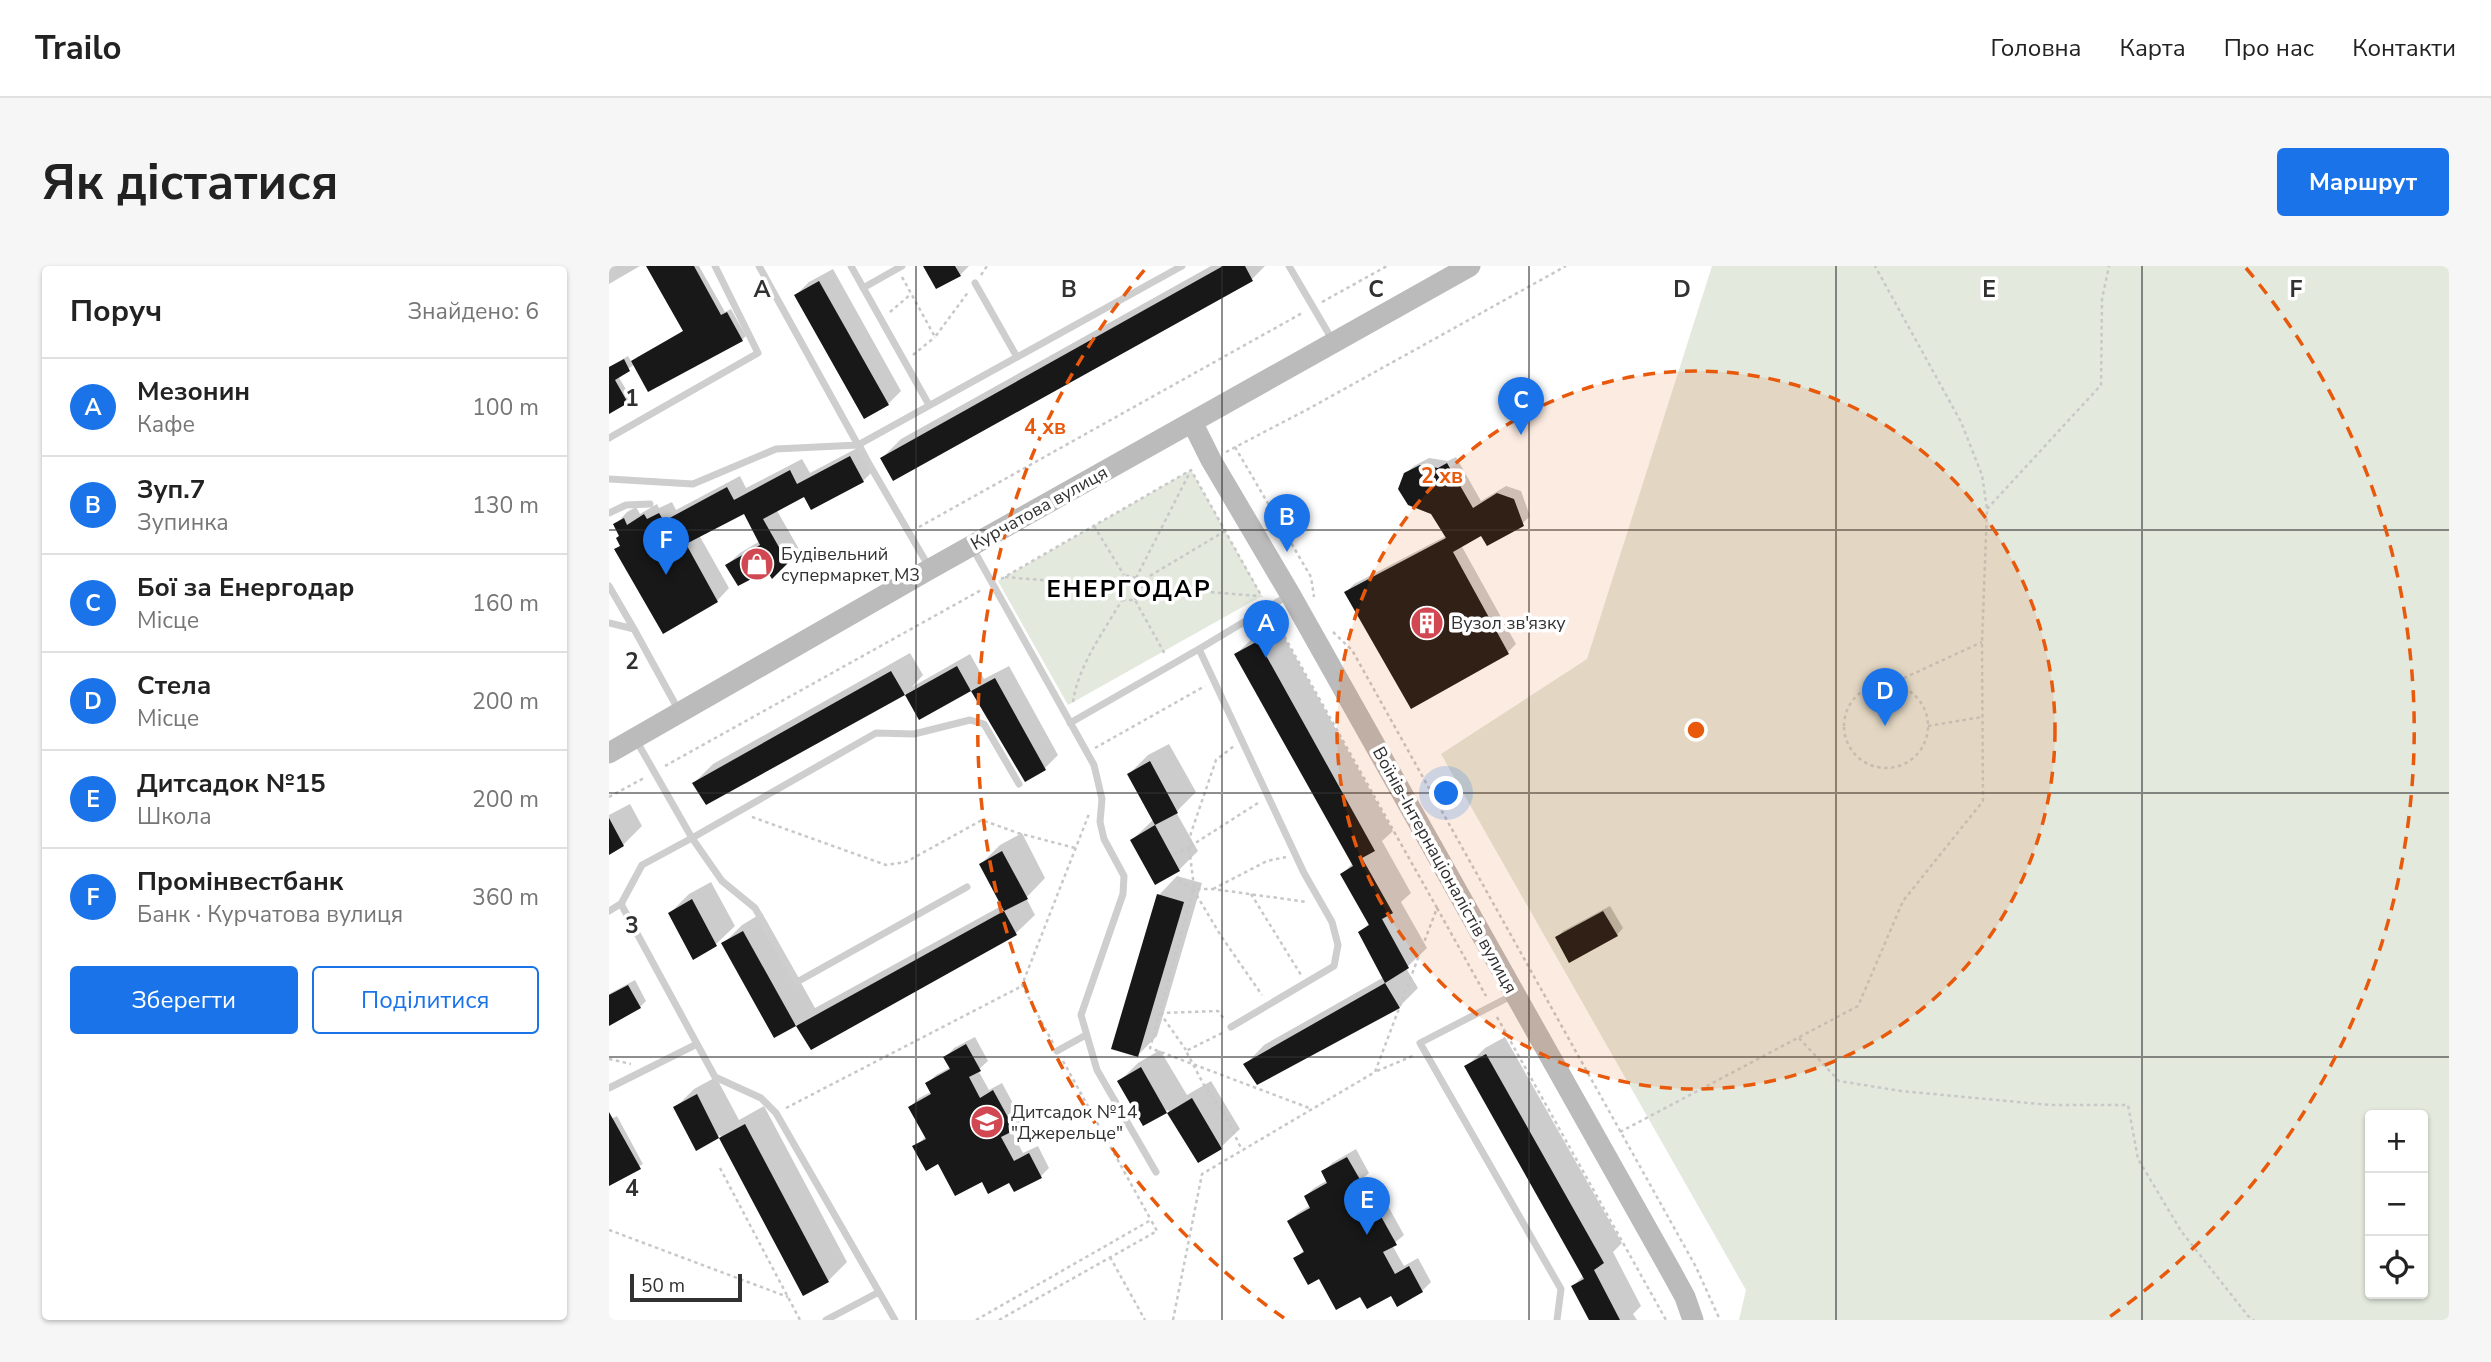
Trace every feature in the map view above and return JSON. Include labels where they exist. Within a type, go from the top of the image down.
[{"type":"street","name":"Курчатова вулиця","points":[[609,753],[1333,341],[1470,266]]},
{"type":"street","name":"Воїнів-Інтернаціоналістів вулиця","points":[[1192,422],[1685,1297],[1693,1320]]},
{"type":"lane","points":[[609,438],[758,353],[715,266]]},
{"type":"lane","points":[[759,266],[930,569]]},
{"type":"lane","points":[[851,266],[929,405]]},
{"type":"lane","points":[[609,479],[693,484],[776,449],[858,445],[1182,266]]},
{"type":"lane","points":[[1289,266],[1333,341]]},
{"type":"lane","points":[[863,288],[900,267]]},
{"type":"lane","points":[[975,283],[1017,357]]},
{"type":"lane","points":[[609,513],[626,505],[650,503]]},
{"type":"lane","points":[[971,546],[1094,765],[1102,799],[1100,822],[1104,839],[1124,876],[1123,894],[1081,1015],[1097,1070],[1156,1172]]},
{"type":"lane","points":[[609,586],[680,713]]},
{"type":"lane","points":[[1070,723],[1290,594]]},
{"type":"lane","points":[[609,623],[633,629]]},
{"type":"lane","points":[[1199,649],[1296,855],[1332,922],[1338,945],[1334,966],[1231,1027]]},
{"type":"lane","points":[[609,911],[622,903],[642,865],[876,733],[914,734],[970,720],[984,724],[1019,784]]},
{"type":"lane","points":[[635,738],[692,838],[722,881],[755,908],[797,982],[967,887]]},
{"type":"lane","points":[[622,903],[715,1077],[761,1098],[776,1113],[895,1320]]},
{"type":"lane","points":[[1514,994],[1420,1043],[1561,1289],[1557,1320]]},
{"type":"lane","points":[[1057,1051],[1086,1035]]},
{"type":"lane","points":[[609,1088],[697,1044]]},
{"type":"lane","points":[[826,1320],[879,1292]]},
{"type":"path","points":[[905,362],[935,337],[987,266]]},
{"type":"path","points":[[909,532],[1387,266]]},
{"type":"path","points":[[1211,460],[1566,266]]},
{"type":"path","points":[[1620,1132],[1858,1006],[1903,901],[1983,801],[1982,642],[1987,509],[1982,475],[1966,432],[1875,266]]},
{"type":"path","points":[[1987,509],[2101,385],[2102,299],[2109,266]]},
{"type":"path","points":[[900,267],[911,294],[935,337]]},
{"type":"path","points":[[881,320],[911,294]]},
{"type":"path","points":[[1235,447],[1311,577],[1314,603]]},
{"type":"path","points":[[609,797],[993,584],[1191,470]]},
{"type":"path","points":[[1191,470],[1666,1320]]},
{"type":"path","points":[[1137,580],[1191,470]]},
{"type":"path","points":[[1094,526],[1124,575],[1137,580],[1141,587]]},
{"type":"path","points":[[1137,580],[1225,531]]},
{"type":"path","points":[[1114,586],[1124,575]]},
{"type":"path","points":[[1005,577],[1114,586]]},
{"type":"path","points":[[1114,586],[1122,600]]},
{"type":"path","points":[[1141,587],[1262,596]]},
{"type":"path","points":[[1141,587],[1136,600],[1171,666]]},
{"type":"path","points":[[1070,723],[1075,690],[1122,600]]},
{"type":"path","points":[[1122,600],[1136,600]]},
{"type":"path","points":[[1325,624],[1352,650],[1706,1286],[1720,1320]]},
{"type":"path","points":[[1891,684],[1982,642]]},
{"type":"path","points":[[1087,753],[1215,681]]},
{"type":"path","points":[[1878,684],[1891,684],[1904,688],[1915,696],[1924,708],[1927,736],[1912,760],[1899,766],[1877,767],[1858,758],[1849,748],[1843,722],[1854,697],[1878,684]]},
{"type":"path","points":[[1928,726],[1982,717]]},
{"type":"path","points":[[1242,740],[1216,760],[1191,833],[1189,847],[1193,889],[1150,1048],[1312,1109]]},
{"type":"path","points":[[1174,854],[1269,796]]},
{"type":"path","points":[[738,812],[886,864],[906,862],[982,820],[1075,848]]},
{"type":"path","points":[[1213,889],[1267,860],[1296,855]]},
{"type":"path","points":[[1178,881],[1193,889],[1213,889],[1292,902],[1321,903]]},
{"type":"path","points":[[1193,889],[1220,936],[1270,1004]]},
{"type":"path","points":[[1251,894],[1306,983]]},
{"type":"path","points":[[1375,1072],[1437,908]]},
{"type":"path","points":[[776,1113],[1022,985]]},
{"type":"path","points":[[1160,1013],[1218,1011],[1231,1027],[1215,1038],[1186,1051]]},
{"type":"path","points":[[1160,1013],[1224,1113],[1242,1150]]},
{"type":"path","points":[[1799,1038],[1839,1081],[1901,1091],[2050,1105],[2128,1105],[2138,1160],[2181,1231],[2248,1316],[2254,1320]]},
{"type":"path","points":[[1173,1320],[1202,1174],[1375,1072],[1425,1051]]},
{"type":"path","points":[[609,1059],[647,1069]]},
{"type":"path","points":[[720,1168],[800,1320]]},
{"type":"path","points":[[976,1320],[1151,1220],[1157,1231],[999,1320]]},
{"type":"path","points":[[609,1230],[788,1297]]},
{"type":"path","points":[[1110,1257],[1145,1320]]},
{"type":"shaded area","points":[[1712,266],[2449,266],[2449,1320],[1739,1320],[1746,1290],[1441,754],[1587,659]]},
{"type":"shaded area","points":[[1191,470],[1262,596],[1068,705],[998,581]]},
{"type":"building","points":[[646,266],[694,266],[721,315],[727,312],[743,341],[648,392],[631,361],[683,331]]},
{"type":"building","points":[[923,266],[955,266],[961,276],[936,289]]},
{"type":"building","points":[[1223,266],[1245,266],[1253,281],[893,481],[880,458]]},
{"type":"building","points":[[819,281],[889,405],[864,419],[794,295]]},
{"type":"building","points":[[624,359],[630,371],[615,380],[628,403],[609,414],[609,367]]},
{"type":"building","points":[[850,456],[864,482],[811,510],[804,497],[763,519],[788,563],[772,579],[767,571],[738,586],[725,565],[760,545],[744,514],[686,544],[718,602],[663,634],[614,549],[620,546],[613,524],[624,518],[627,525],[644,514],[647,519],[659,513],[664,521],[727,487],[734,500],[790,470],[797,484]]},
{"type":"building","name":"Вузол зв'язку","points":[[1447,463],[1473,508],[1497,493],[1514,499],[1524,526],[1487,546],[1481,536],[1453,552],[1509,654],[1411,709],[1344,592],[1446,538],[1431,514],[1408,505],[1398,489],[1404,473],[1420,465],[1438,468]]},
{"type":"building","points":[[1258,641],[1375,851],[1362,858],[1393,913],[1382,919],[1409,968],[1385,983],[1358,932],[1369,925],[1340,874],[1353,866],[1234,654]]},
{"type":"building","points":[[957,666],[971,691],[919,720],[905,695]]},
{"type":"building","points":[[891,671],[905,695],[706,805],[692,783]]},
{"type":"building","points":[[995,678],[1046,770],[1025,782],[971,691]]},
{"type":"building","points":[[1150,761],[1178,813],[1155,825],[1127,774]]},
{"type":"building","points":[[609,818],[624,846],[609,855]]},
{"type":"building","points":[[1155,825],[1180,871],[1155,885],[1130,840]]},
{"type":"building","points":[[1002,851],[1028,899],[1004,911],[979,864]]},
{"type":"building","points":[[1157,894],[1184,902],[1138,1057],[1111,1049]]},
{"type":"building","points":[[692,899],[717,946],[693,960],[668,913]]},
{"type":"building","points":[[1004,911],[1017,935],[811,1050],[796,1026]]},
{"type":"building","points":[[1603,911],[1618,936],[1569,963],[1555,937]]},
{"type":"building","points":[[743,931],[796,1026],[774,1038],[721,943]]},
{"type":"building","points":[[1385,983],[1400,1008],[1257,1085],[1243,1064]]},
{"type":"building","points":[[628,985],[641,1008],[609,1026],[609,995]]},
{"type":"building","name":"Дитсадок №14 \"Джерельце\"","points":[[966,1044],[981,1071],[969,1077],[980,1098],[993,1090],[1015,1130],[1001,1137],[1014,1161],[1029,1153],[1042,1178],[1014,1192],[1009,1183],[988,1194],[982,1182],[955,1196],[938,1164],[926,1171],[912,1146],[926,1139],[908,1107],[931,1094],[925,1083],[950,1069],[943,1057]]},
{"type":"building","points":[[1486,1054],[1604,1263],[1594,1270],[1620,1320],[1589,1320],[1571,1286],[1584,1279],[1464,1066]]},
{"type":"building","points":[[1141,1067],[1167,1113],[1143,1126],[1117,1081]]},
{"type":"building","points":[[697,1094],[719,1138],[696,1151],[673,1107]]},
{"type":"building","points":[[1192,1098],[1222,1149],[1198,1163],[1167,1113]]},
{"type":"building","points":[[609,1112],[641,1169],[609,1186]]},
{"type":"building","points":[[745,1124],[829,1282],[803,1296],[719,1138]]},
{"type":"building","points":[[1347,1157],[1362,1183],[1349,1191],[1360,1212],[1374,1204],[1397,1245],[1383,1252],[1395,1274],[1409,1266],[1423,1292],[1397,1307],[1391,1296],[1367,1309],[1360,1297],[1336,1310],[1319,1279],[1308,1285],[1293,1258],[1304,1252],[1287,1221],[1310,1208],[1304,1196],[1327,1183],[1321,1171]]},
{"type":"place","name":"Бої за Енергодар","points":[[1521,435]]},
{"type":"place","name":"Зуп.7","points":[[1287,552]]},
{"type":"place","name":"Будівельний супермаркет М3","points":[[757,564]]},
{"type":"place","name":"Промінвестбанк","points":[[666,575]]},
{"type":"place","name":"Вузол зв'язку","points":[[1427,623]]},
{"type":"place","name":"Мезонин","points":[[1266,658]]},
{"type":"place","name":"Стела","points":[[1885,726]]},
{"type":"place","name":"Дитсадок №14 \"Джерельце\"","points":[[987,1122]]},
{"type":"place","name":"Дитсадок №15","points":[[1367,1235]]},
{"type":"district","name":"ЕНЕРГОДАР","points":[[1129,589]]}]
